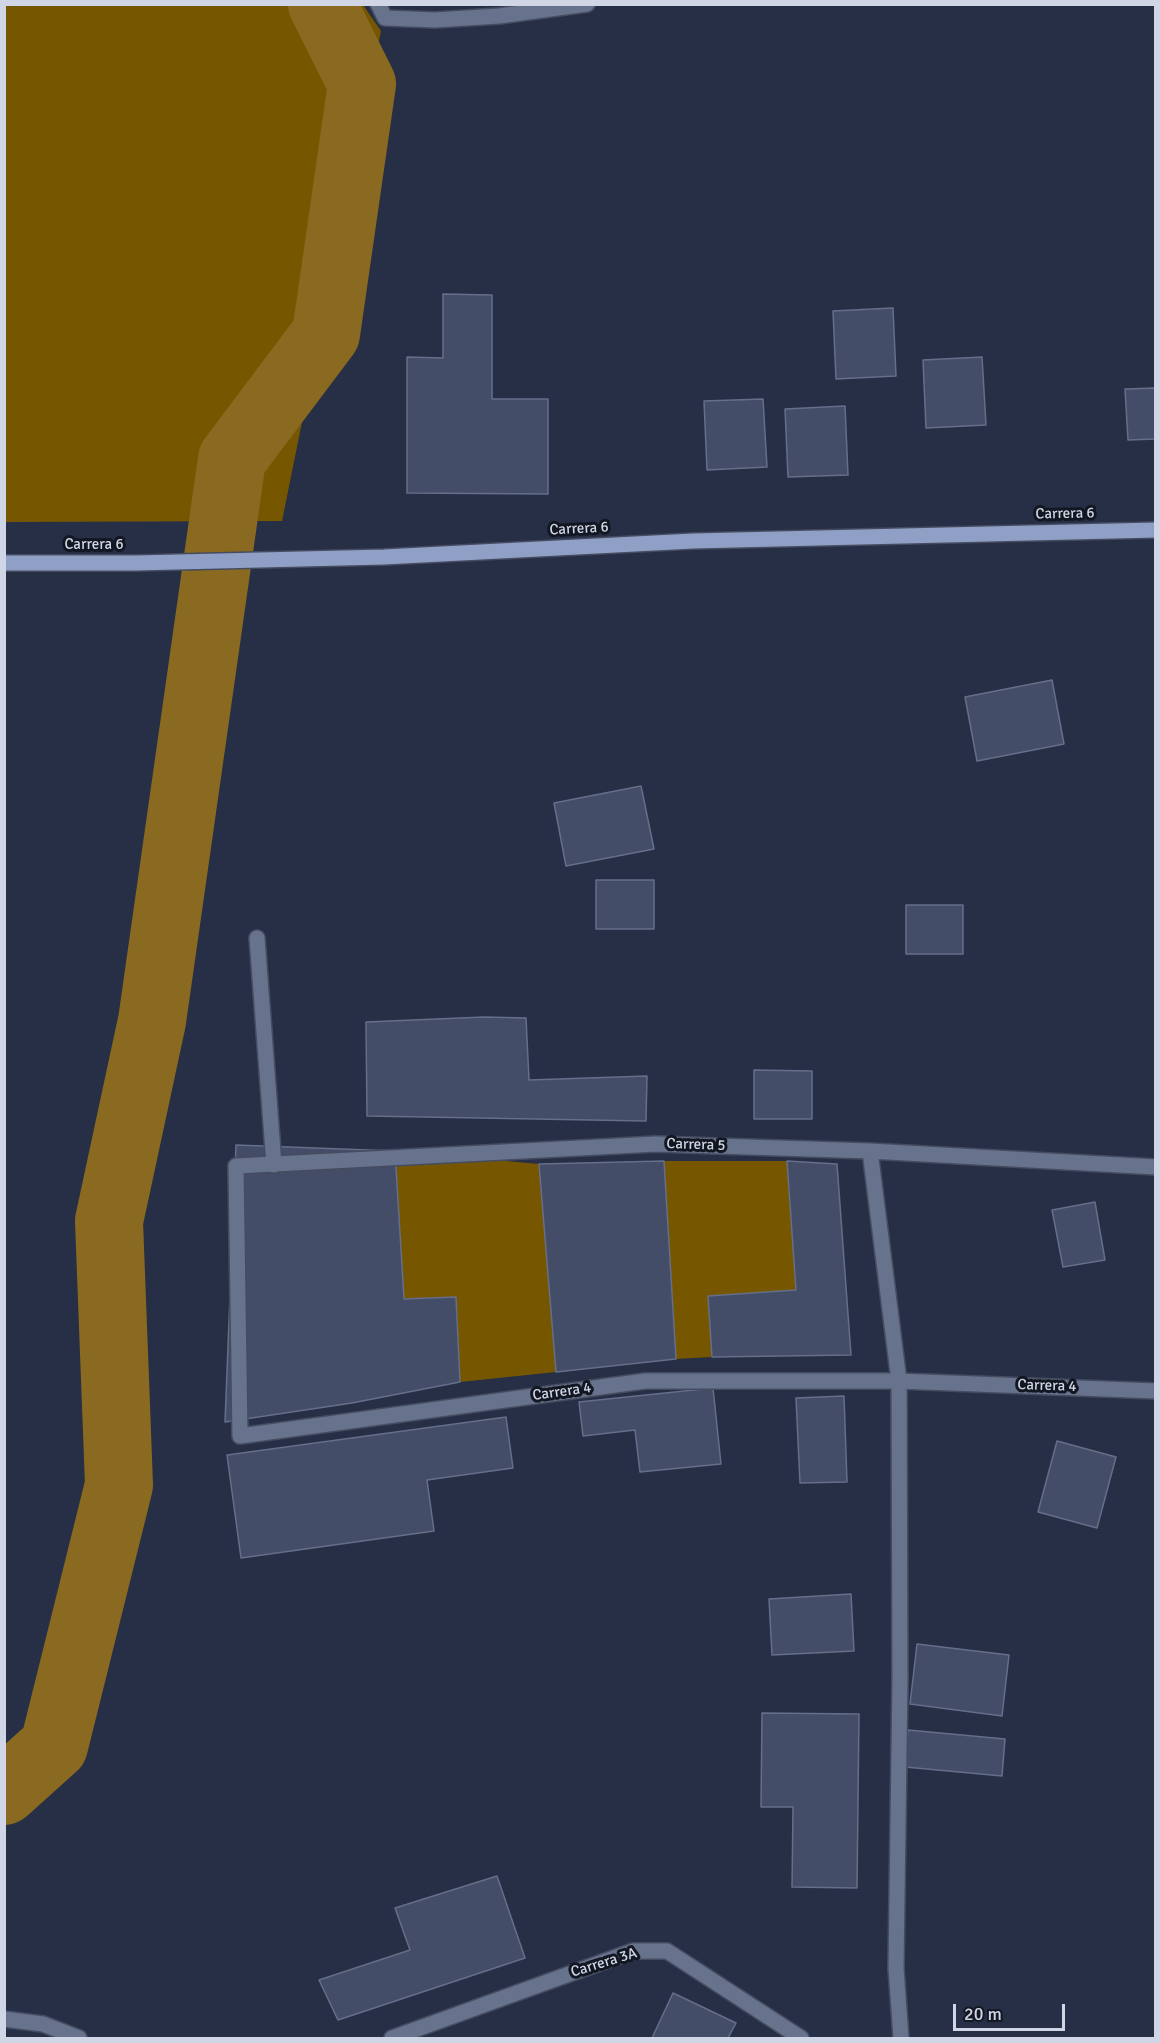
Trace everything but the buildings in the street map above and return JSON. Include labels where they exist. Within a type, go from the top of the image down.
[{"type":"main road","name":"Carrera 6","points":[[4,563],[136,563],[384,557],[693,541],[1155,530]]},
{"type":"street","points":[[378,4],[385,18],[435,20],[499,16],[587,4]]},
{"type":"street","points":[[257,938],[274,1165]]},
{"type":"street","name":"Carrera 5","points":[[236,1166],[656,1144],[870,1151],[1155,1167]]},
{"type":"street","points":[[870,1151],[899,1381],[900,1679],[896,1968],[901,2038]]},
{"type":"street","name":"Carrera 4","points":[[236,1166],[240,1436],[645,1381],[899,1381],[1155,1390]]},
{"type":"street","name":"Carrera 3A","points":[[392,2038],[600,1961],[633,1951],[667,1951],[801,2038]]},
{"type":"street","points":[[4,2019],[43,2024],[79,2038]]},
{"type":"shaded area","points":[[4,5],[363,5],[381,31],[282,521],[5,522]]},
{"type":"shaded area","points":[[395,1151],[539,1164],[556,1372],[460,1382],[456,1297],[404,1299]]},
{"type":"shaded area","points":[[664,1161],[787,1161],[796,1290],[708,1296],[712,1357],[676,1359]]},
{"type":"waterway","points":[[4,1791],[54,1746],[119,1485],[109,1221],[152,1021],[232,459],[326,334],[362,84],[322,4]]}]
